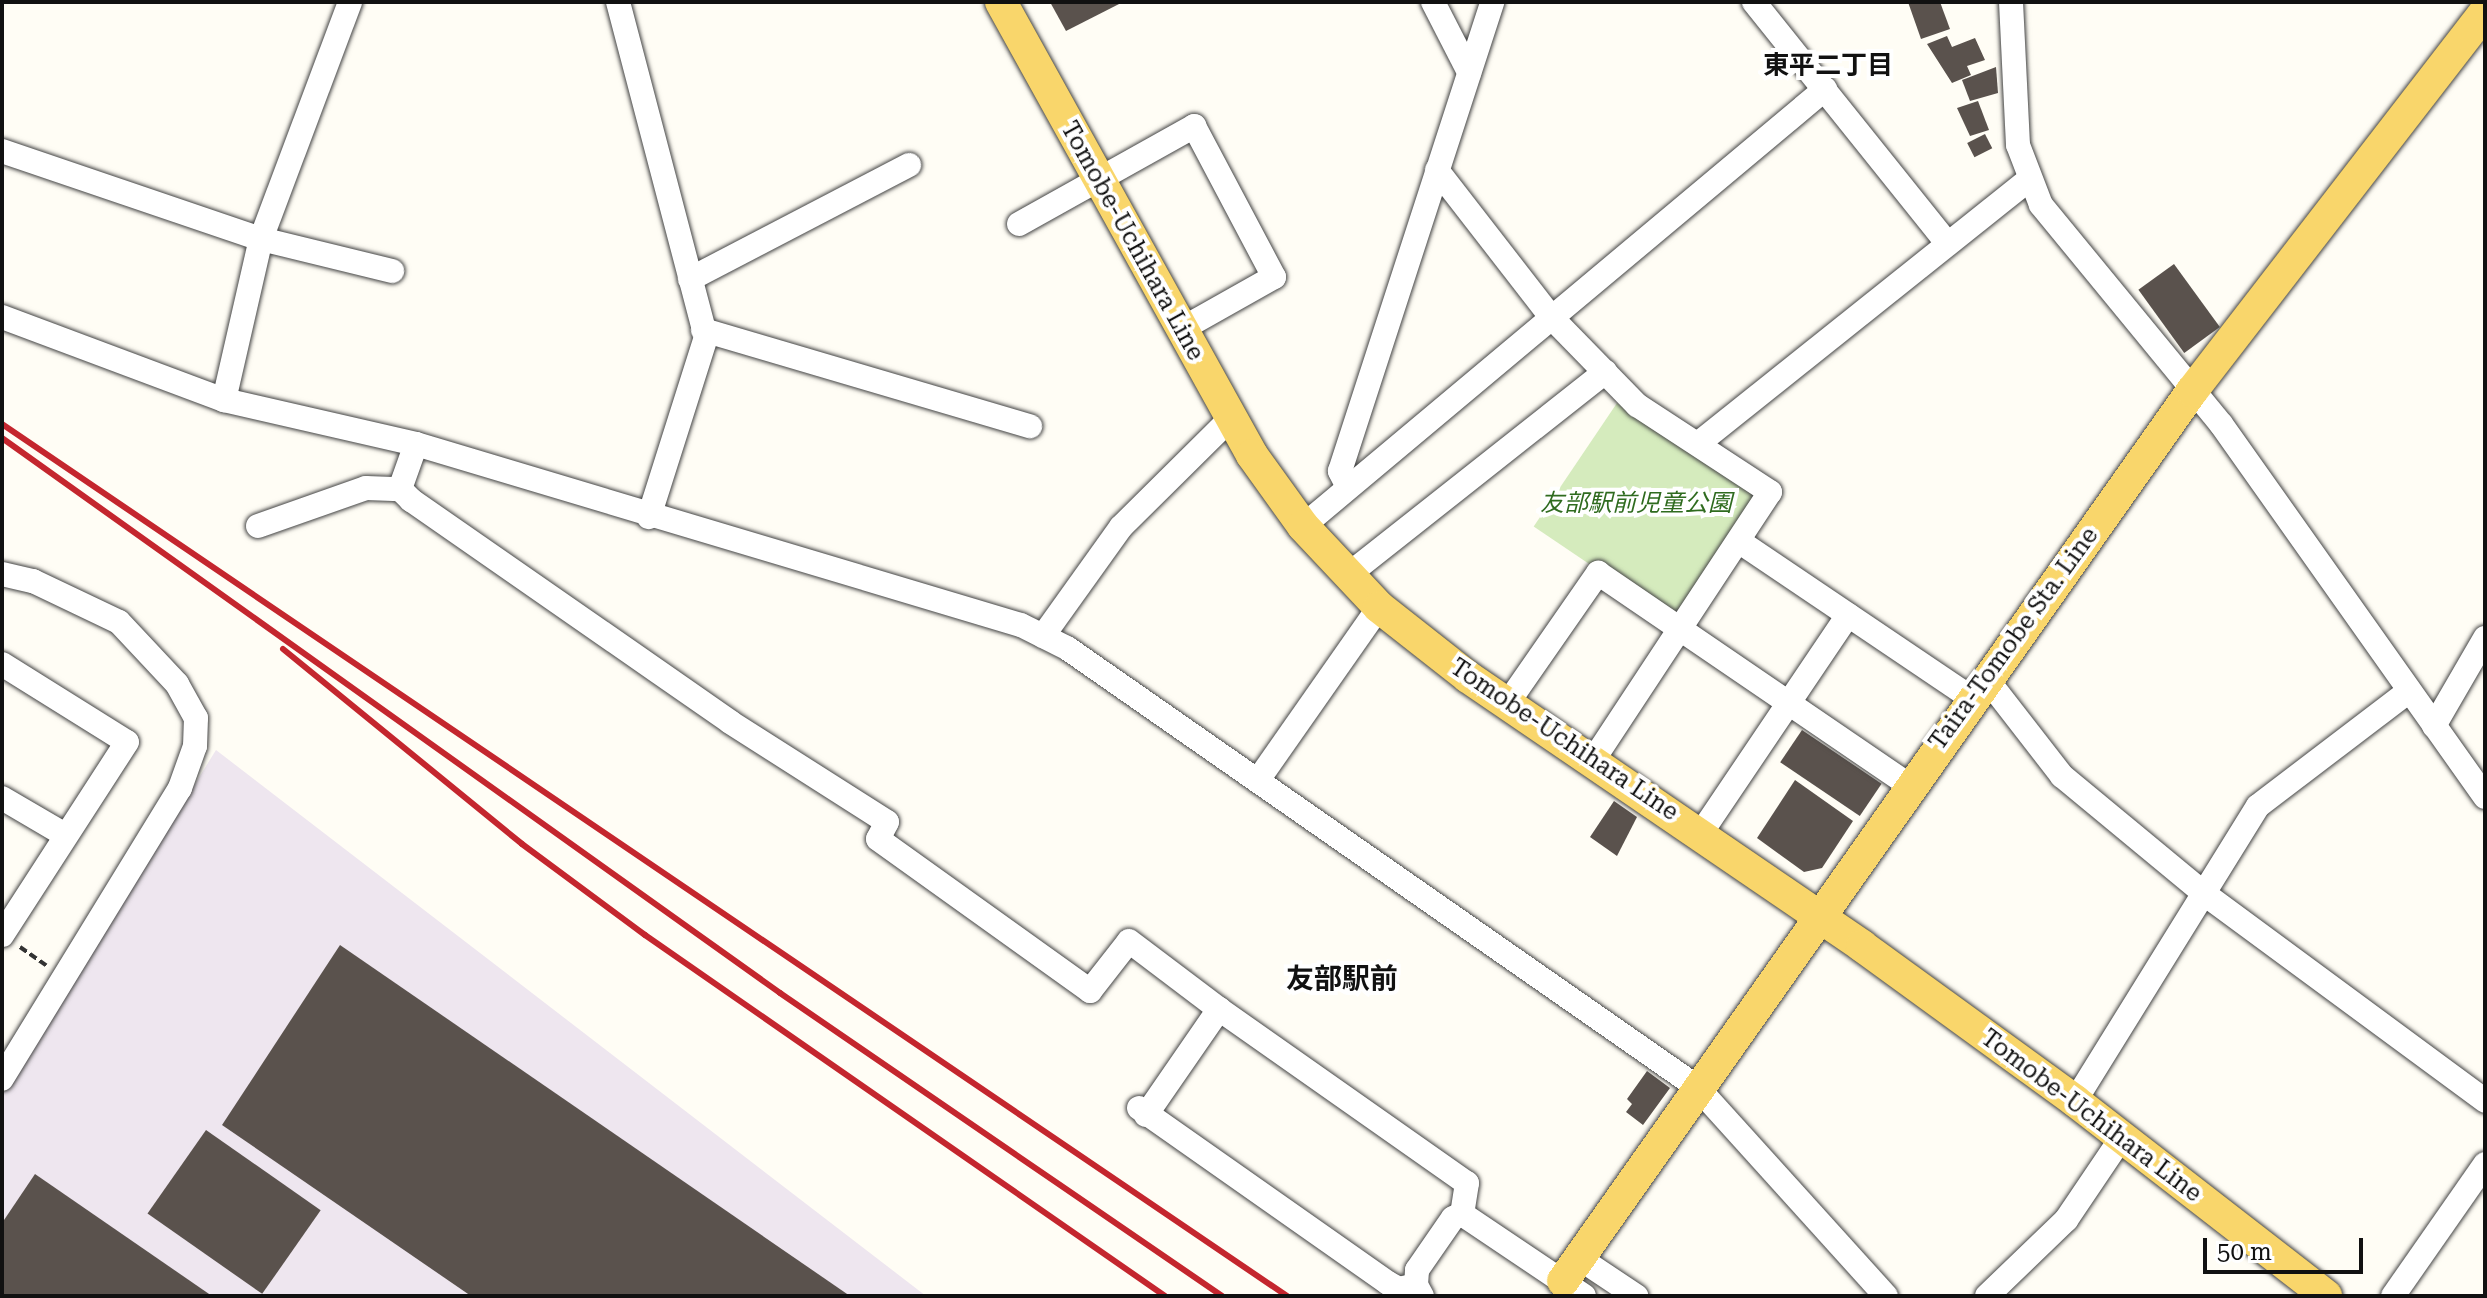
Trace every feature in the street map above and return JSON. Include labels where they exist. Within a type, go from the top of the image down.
[{"type":"main road","name":"Tomobe-Uchihara Line","points":[[1001,2],[1230,419],[1303,526],[1379,607],[1507,704],[1818,914],[2075,1101],[2326,1296]]},
{"type":"main road","name":"Taira-Tomobe Sta. Line","points":[[1570,1283],[1697,1087],[1978,688],[2192,391],[2485,12]]},
{"type":"street","points":[[224,400],[261,239],[350,2]]},
{"type":"street","points":[[618,2],[706,337],[649,517]]},
{"type":"street","points":[[1433,2],[1469,72]]},
{"type":"street","points":[[1348,487],[1340,471],[1492,2]]},
{"type":"street","points":[[1754,2],[1947,243]]},
{"type":"street","points":[[2011,2],[2014,117],[2029,180],[2056,226],[2221,424],[2485,797]]},
{"type":"street","points":[[1303,526],[1825,89]]},
{"type":"street","points":[[1019,224],[1097,177],[1194,126],[1274,277],[1180,330]]},
{"type":"street","points":[[2,151],[261,239],[392,271]]},
{"type":"street","points":[[690,279],[909,165]]},
{"type":"street","points":[[1437,170],[1552,318],[1637,405],[1770,492],[1682,630],[1593,760]]},
{"type":"street","points":[[1699,443],[2029,180]]},
{"type":"street","points":[[2,317],[224,400],[416,444],[649,517],[1021,625],[1043,636],[1258,780],[1697,1087],[1886,1296]]},
{"type":"street","points":[[703,330],[1030,426]]},
{"type":"street","points":[[1348,575],[1605,372]]},
{"type":"street","points":[[1043,636],[1121,527],[1230,419]]},
{"type":"street","points":[[400,489],[416,444]]},
{"type":"street","points":[[258,526],[366,488],[400,489],[730,722],[887,822],[878,839],[1090,991],[1129,941],[1219,1009],[1467,1183],[1462,1214]]},
{"type":"street","points":[[1740,542],[1848,615],[1978,688],[2062,776],[2206,895],[2485,1101]]},
{"type":"street","points":[[1507,704],[1598,573],[1909,785]]},
{"type":"street","points":[[2,574],[33,581],[119,622],[177,684],[196,718],[195,746],[180,788],[4,1072]]},
{"type":"street","points":[[1258,780],[1379,607]]},
{"type":"street","points":[[1701,833],[1785,703],[1848,615]]},
{"type":"street","points":[[2434,726],[2485,638]]},
{"type":"street","points":[[2,664],[127,742],[3,936]]},
{"type":"street","points":[[2075,1101],[2206,895],[2258,806],[2409,691]]},
{"type":"street","points":[[2,798],[65,835]]},
{"type":"street","points":[[1219,1009],[1142,1112],[1399,1289],[1419,1290],[1417,1270],[1453,1218],[1462,1214]]},
{"type":"street","points":[[1987,1296],[2066,1220],[2122,1137]]},
{"type":"street","points":[[2393,1296],[2485,1164]]},
{"type":"street","points":[[1462,1214],[1570,1283],[1636,1296]]},
{"type":"path","points":[[3,936],[64,978]]},
{"type":"shaded area","points":[[216,750],[926,1296],[2,1296],[2,1096]]},
{"type":"green space","name":"友部駅前児童公園","points":[[1617,403],[1755,496],[1672,620],[1534,527]]},
{"type":"building","points":[[1050,2],[1123,2],[1066,31]]},
{"type":"building","points":[[1908,2],[1940,2],[1950,29],[1921,39]]},
{"type":"building","points":[[1947,36],[1952,47],[1975,38],[1985,60],[1967,66],[1971,75],[1952,83],[1927,44]]},
{"type":"building","points":[[1996,67],[1998,93],[1970,101],[1962,80]]},
{"type":"building","points":[[1978,101],[1989,130],[1970,136],[1957,108]]},
{"type":"building","points":[[1985,134],[1992,148],[1974,157],[1967,143]]},
{"type":"building","points":[[2174,264],[2220,327],[2184,353],[2138,290]]},
{"type":"building","points":[[1802,730],[1882,784],[1860,816],[1780,762]]},
{"type":"building","points":[[1795,780],[1853,821],[1822,868],[1804,872],[1757,838]]},
{"type":"building","points":[[1614,801],[1637,817],[1617,856],[1590,837]]},
{"type":"building","points":[[340,945],[850,1296],[471,1296],[222,1125]]},
{"type":"building","points":[[1647,1071],[1670,1088],[1643,1125],[1626,1112],[1632,1104],[1627,1099]]},
{"type":"building","points":[[206,1130],[321,1210],[262,1294],[147,1214]]},
{"type":"building","points":[[35,1174],[212,1296],[2,1296],[2,1223]]},
{"type":"railway","points":[[2,424],[1287,1296]]},
{"type":"railway","points":[[2,438],[780,993],[1222,1296]]},
{"type":"railway","points":[[283,649],[522,844],[645,935],[1165,1296]]},
{"type":"district","name":"東平二丁目","points":[[1828,66]]},
{"type":"district","name":"友部駅前","points":[[1342,979]]}]
